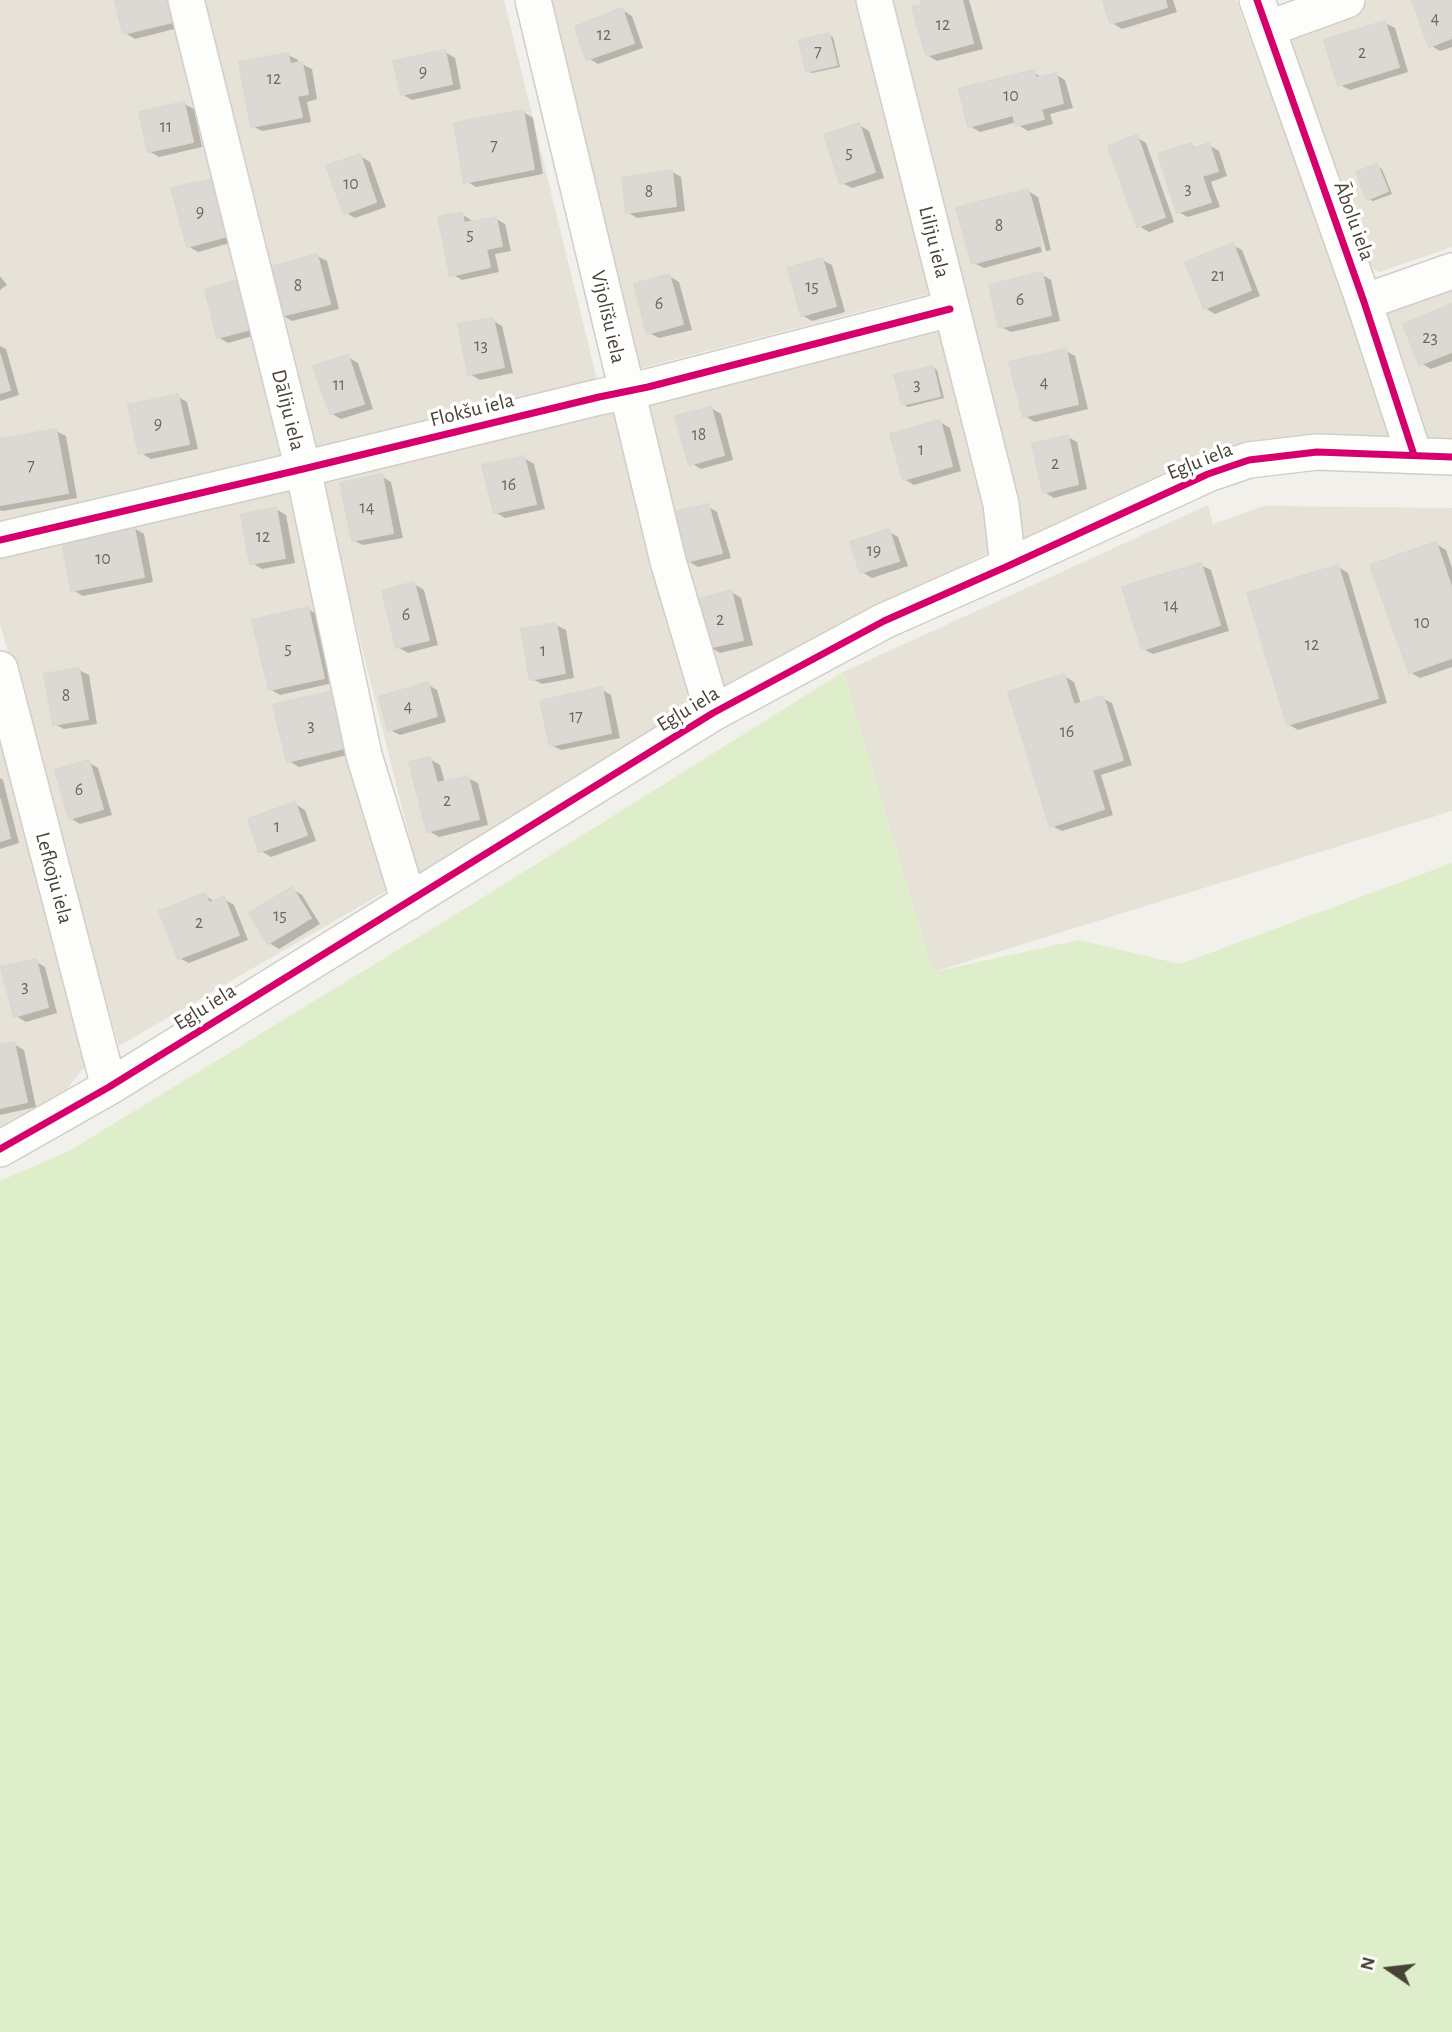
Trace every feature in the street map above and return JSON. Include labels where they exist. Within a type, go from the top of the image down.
[{"type":"street","name":"Dāliju iela","points":[[186,0],[303,469],[364,755],[409,902]]},
{"type":"street","name":"Vijolīšu iela","points":[[533,0],[625,391],[668,561],[713,713]]},
{"type":"street","name":"Liliju iela","points":[[873,0],[1001,504],[1008,566]]},
{"type":"street","points":[[1262,14],[1347,0]]},
{"type":"street","name":"Ābolu iela","points":[[1262,14],[1364,302],[1414,455]]},
{"type":"street","points":[[1364,302],[1452,271]]},
{"type":"street","name":"Flokšu iela","points":[[0,540],[648,387],[950,309]]},
{"type":"street","name":"Egļu iela","points":[[0,1149],[108,1087],[713,713],[884,621],[1208,474],[1249,460],[1317,452],[1452,457]]},
{"type":"street","name":"Lefkoju iela","points":[[0,669],[108,1087]]},
{"type":"shaded area","points":[[0,0],[168,0],[282,456],[0,526]]},
{"type":"shaded area","points":[[200,0],[504,0],[598,384],[312,454]]},
{"type":"shaded area","points":[[541,0],[862,0],[936,292],[637,369]]},
{"type":"shaded area","points":[[891,0],[1236,0],[1395,433],[1386,443],[1219,448],[1022,539]]},
{"type":"shaded area","points":[[1369,0],[1452,0],[1452,247],[1380,272],[1360,263],[1283,30]]},
{"type":"shaded area","points":[[1452,287],[1452,443],[1424,443],[1383,310]]},
{"type":"shaded area","points":[[945,318],[995,549],[722,690],[640,399]]},
{"type":"shaded area","points":[[619,399],[691,710],[419,876],[319,476]]},
{"type":"shaded area","points":[[290,483],[386,891],[119,1046],[0,624],[0,554]]},
{"type":"shaded area","points":[[1208,505],[1213,524],[1264,506],[1452,508],[1452,811],[933,972],[843,672]]},
{"type":"shaded area","points":[[0,727],[89,1061],[67,1089],[0,1129]]},
{"type":"green space","points":[[843,672],[933,972],[1079,940],[1180,964],[1452,863],[1452,2032],[0,2032],[0,1181],[69,1151],[445,921]]},
{"type":"building","points":[[115,0],[168,0],[173,22],[123,34]]},
{"type":"building","points":[[921,0],[962,0],[973,43],[926,56],[912,7],[922,5]]},
{"type":"building","points":[[1103,0],[1165,0],[1167,7],[1110,24]]},
{"type":"building","points":[[1412,0],[1452,0],[1452,38],[1429,47]]},
{"type":"building","points":[[622,8],[634,43],[586,60],[575,27]]},
{"type":"building","points":[[1385,21],[1399,67],[1338,86],[1324,40]]},
{"type":"building","points":[[829,33],[837,65],[806,72],[799,40]]},
{"type":"building","points":[[445,50],[452,84],[401,95],[393,61]]},
{"type":"building","points":[[288,53],[290,64],[302,62],[308,94],[297,96],[302,117],[251,127],[239,62]]},
{"type":"building","points":[[1034,70],[1036,78],[1056,73],[1063,103],[1041,109],[1044,119],[1016,126],[1013,115],[968,127],[959,89]]},
{"type":"building","points":[[184,102],[193,142],[148,152],[139,112]]},
{"type":"building","points":[[523,110],[534,169],[464,183],[454,123]]},
{"type":"building","points":[[859,123],[875,172],[840,184],[824,135]]},
{"type":"building","points":[[1137,135],[1165,217],[1137,227],[1108,146]]},
{"type":"building","points":[[1191,143],[1193,149],[1209,143],[1218,171],[1202,176],[1211,202],[1177,213],[1158,154]]},
{"type":"building","points":[[360,154],[376,202],[344,214],[326,166]]},
{"type":"building","points":[[1377,164],[1388,191],[1367,200],[1356,172]]},
{"type":"building","points":[[672,170],[676,206],[626,213],[622,178]]},
{"type":"building","points":[[214,179],[228,236],[187,247],[171,188]]},
{"type":"building","points":[[1028,189],[1042,245],[972,264],[956,208]]},
{"type":"building","points":[[462,212],[464,223],[496,217],[502,246],[486,249],[490,267],[450,276],[438,217]]},
{"type":"building","points":[[1233,243],[1251,290],[1204,309],[1185,262]]},
{"type":"building","points":[[317,254],[330,304],[281,316],[267,268]]},
{"type":"building","points":[[822,258],[836,306],[801,316],[788,268]]},
{"type":"building","points":[[1042,272],[1051,315],[999,328],[989,285]]},
{"type":"building","points":[[669,274],[683,324],[647,334],[634,284]]},
{"type":"building","points":[[238,280],[251,329],[217,338],[205,289]]},
{"type":"building","points":[[1452,304],[1452,352],[1419,365],[1403,324]]},
{"type":"building","points":[[493,318],[504,367],[468,375],[458,324]]},
{"type":"building","points":[[1066,349],[1078,404],[1023,417],[1009,362]]},
{"type":"building","points":[[0,355],[10,390],[0,393]]},
{"type":"building","points":[[348,355],[364,404],[330,414],[313,366]]},
{"type":"building","points":[[933,366],[940,396],[902,405],[894,375]]},
{"type":"building","points":[[178,394],[189,444],[139,454],[128,405]]},
{"type":"building","points":[[711,407],[724,455],[689,465],[675,416]]},
{"type":"building","points":[[940,420],[952,466],[903,480],[890,434]]},
{"type":"building","points":[[56,429],[68,493],[0,505],[0,439]]},
{"type":"building","points":[[1068,435],[1078,484],[1043,493],[1032,444]]},
{"type":"building","points":[[524,456],[536,504],[494,513],[482,465]]},
{"type":"building","points":[[382,474],[393,533],[352,541],[340,483]]},
{"type":"building","points":[[708,504],[722,553],[686,562],[674,512]]},
{"type":"building","points":[[276,507],[285,558],[250,564],[241,515]]},
{"type":"building","points":[[134,527],[144,577],[71,591],[62,541]]},
{"type":"building","points":[[889,529],[899,561],[860,573],[850,542]]},
{"type":"building","points":[[1436,542],[1452,589],[1452,658],[1409,673],[1370,565]]},
{"type":"building","points":[[1201,563],[1220,625],[1142,650],[1122,587]]},
{"type":"building","points":[[1338,565],[1378,698],[1287,725],[1247,593]]},
{"type":"building","points":[[414,582],[429,640],[396,648],[382,591]]},
{"type":"building","points":[[731,590],[743,640],[708,648],[696,600]]},
{"type":"building","points":[[308,607],[324,678],[269,690],[252,620]]},
{"type":"building","points":[[556,623],[565,673],[530,680],[521,629]]},
{"type":"building","points":[[79,668],[88,719],[53,725],[44,674]]},
{"type":"building","points":[[1064,674],[1074,705],[1103,696],[1123,760],[1092,770],[1104,809],[1050,827],[1008,692]]},
{"type":"building","points":[[428,682],[437,716],[388,731],[379,697]]},
{"type":"building","points":[[602,687],[611,733],[550,746],[540,701]]},
{"type":"building","points":[[336,690],[349,747],[287,762],[273,705]]},
{"type":"building","points":[[430,757],[437,783],[468,776],[479,819],[427,832],[409,762]]},
{"type":"building","points":[[89,760],[103,809],[69,819],[55,770]]},
{"type":"building","points":[[0,799],[10,838],[0,841]]},
{"type":"building","points":[[295,802],[307,835],[259,852],[248,819]]},
{"type":"building","points":[[292,887],[311,918],[268,944],[249,913]]},
{"type":"building","points":[[205,893],[209,903],[224,897],[239,935],[178,959],[159,911]]},
{"type":"building","points":[[36,959],[48,1007],[14,1017],[1,967]]},
{"type":"building","points":[[14,1042],[27,1102],[0,1108],[0,1045]]},
{"type":"cycle path","points":[[1257,0],[1364,302],[1414,455]]},
{"type":"cycle path","points":[[0,540],[648,387],[950,309]]},
{"type":"cycle path","points":[[0,1149],[109,1087],[713,713],[884,621],[1208,474],[1249,460],[1317,452],[1452,457]]}]
